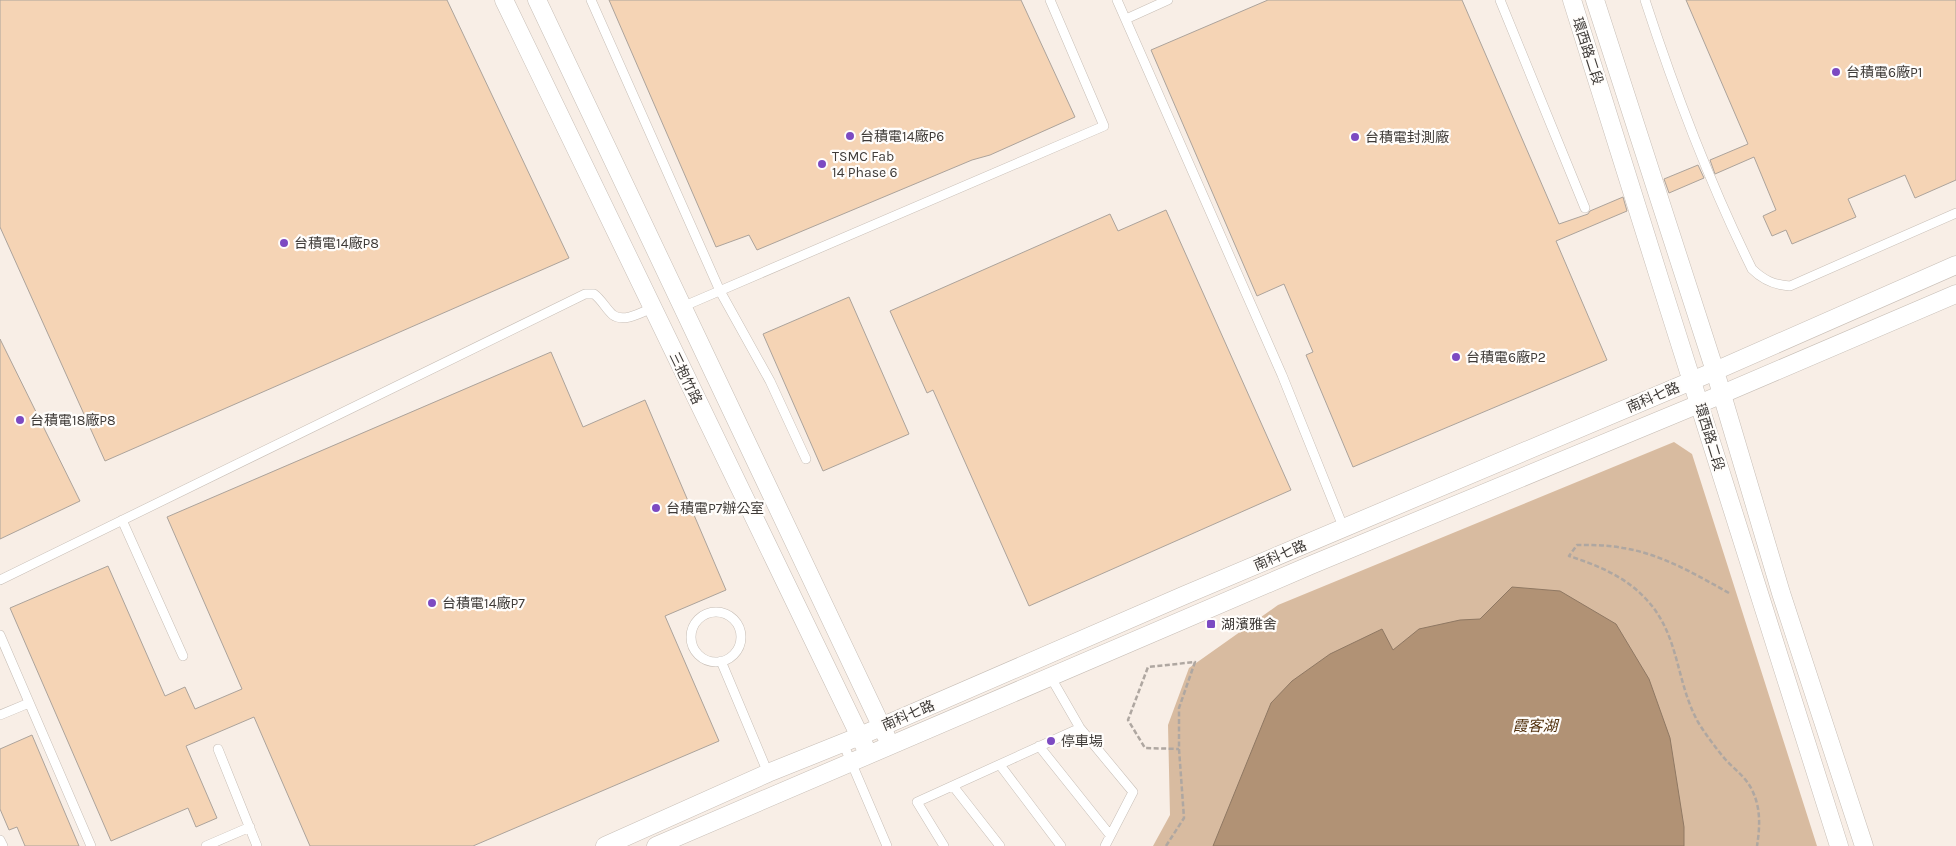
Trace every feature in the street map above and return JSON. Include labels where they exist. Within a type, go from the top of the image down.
[{"type":"street","name":"三抱竹路","points":[[504,0],[868,755]]},
{"type":"street","name":"三抱竹路","points":[[537,0],[890,745]]},
{"type":"street","name":"環西路二段","points":[[1572,0],[1693,381],[1761,604],[1839,846]]},
{"type":"street","name":"環西路二段","points":[[1595,0],[1722,394],[1781,592],[1864,846]]},
{"type":"street","name":"南科七路","points":[[656,846],[1050,676],[1306,555],[1344,529],[1715,372],[1956,265]]},
{"type":"street","points":[[1722,394],[1956,294]]},
{"type":"street","name":"南科七路","points":[[605,846],[768,773],[1306,555],[1722,394]]},
{"type":"lane","points":[[591,0],[720,291],[770,381],[806,459]]},
{"type":"lane","points":[[682,307],[1104,126],[1050,0]]},
{"type":"lane","points":[[1117,0],[1282,375],[1344,529]]},
{"type":"lane","points":[[1126,19],[1168,0]]},
{"type":"lane","points":[[1500,0],[1585,208]]},
{"type":"lane","points":[[1645,0],[1671,80],[1710,180],[1752,269],[1759,277],[1778,285],[1790,286],[1956,214]]},
{"type":"lane","points":[[0,580],[585,294],[594,294],[613,315],[620,318],[632,316],[652,308]]},
{"type":"lane","points":[[122,520],[183,656]]},
{"type":"lane","points":[[722,612],[734,618],[741,630],[738,650],[727,659],[721,661],[707,660],[701,657],[696,652],[691,640],[693,626],[702,616],[708,613],[722,612]]},
{"type":"lane","points":[[0,635],[91,846]]},
{"type":"lane","points":[[721,661],[768,773]]},
{"type":"lane","points":[[1050,676],[1080,728],[1133,792],[1105,846]]},
{"type":"lane","points":[[0,715],[29,703]]},
{"type":"lane","points":[[944,846],[917,802],[1080,728]]},
{"type":"lane","points":[[843,743],[887,846]]},
{"type":"lane","points":[[1039,746],[1110,835]]},
{"type":"lane","points":[[218,749],[257,846]]},
{"type":"lane","points":[[1000,765],[1061,846]]},
{"type":"lane","points":[[953,786],[1000,846]]},
{"type":"lane","points":[[206,846],[250,827]]},
{"type":"lane","points":[[0,840],[3,846]]},
{"type":"path","points":[[1729,593],[1674,564],[1624,548],[1577,545],[1569,556],[1589,562],[1619,577],[1639,592],[1657,612],[1665,625],[1675,649],[1686,695],[1698,720],[1716,749],[1747,781],[1753,791],[1760,813],[1757,846]]},
{"type":"path","points":[[1166,846],[1184,818],[1179,749],[1180,708],[1195,662],[1148,667],[1128,720],[1145,748],[1179,749]]},
{"type":"shaded area","points":[[1674,442],[1692,454],[1817,846],[1153,846],[1170,815],[1168,725],[1189,668],[1278,605]]},
{"type":"water","name":"霞客湖","points":[[1512,587],[1560,591],[1616,624],[1649,679],[1670,738],[1684,827],[1684,846],[1213,846],[1271,703],[1292,681],[1330,654],[1382,629],[1393,650],[1419,629],[1460,620],[1480,619]]},
{"type":"building","name":"台積電14廠P8","points":[[0,0],[447,0],[569,258],[105,461],[0,227]]},
{"type":"building","name":"台積電14廠P6","points":[[609,0],[1021,0],[1075,117],[990,155],[972,160],[757,250],[749,235],[716,247]]},
{"type":"building","name":"台積電封測廠","points":[[1268,0],[1462,0],[1559,224],[1588,214],[1590,211],[1623,197],[1627,211],[1556,241],[1607,360],[1353,467],[1306,355],[1313,352],[1284,284],[1257,296],[1151,50]]},
{"type":"building","name":"台積電6廠P1","points":[[1686,0],[1956,0],[1956,180],[1915,198],[1905,175],[1848,199],[1856,217],[1792,244],[1786,230],[1772,236],[1763,216],[1776,210],[1754,157],[1715,174],[1710,160],[1748,144]]},
{"type":"building","points":[[1698,165],[1704,178],[1669,193],[1664,179]]},
{"type":"building","points":[[1166,210],[1291,490],[1029,606],[933,390],[927,393],[890,311],[1110,214],[1118,231]]},
{"type":"building","points":[[849,297],[909,434],[823,471],[763,334]]},
{"type":"building","name":"台積電18廠P8","points":[[0,339],[80,501],[0,539]]},
{"type":"building","name":"台積電14廠P7","points":[[551,352],[583,427],[645,400],[726,590],[665,616],[719,741],[473,846],[310,846],[254,717],[186,746],[217,818],[196,827],[188,808],[111,841],[10,608],[108,566],[165,696],[185,687],[195,709],[242,689],[167,517]]},
{"type":"building","points":[[32,735],[79,846],[25,846],[17,827],[9,830],[0,809],[0,749]]},
{"type":"place","name":"台積電6廠P1","points":[[1836,72]]},
{"type":"place","name":"台積電14廠P6","points":[[850,136]]},
{"type":"place","name":"台積電封測廠","points":[[1355,137]]},
{"type":"place","name":"TSMC Fab 14 Phase 6","points":[[822,164]]},
{"type":"place","name":"台積電14廠P8","points":[[284,243]]},
{"type":"place","name":"台積電6廠P2","points":[[1456,357]]},
{"type":"place","name":"台積電18廠P8","points":[[20,420]]},
{"type":"place","name":"台積電P7辦公室","points":[[656,508]]},
{"type":"place","name":"台積電14廠P7","points":[[432,603]]},
{"type":"place","name":"湖濱雅舍","points":[[1211,624]]},
{"type":"place","name":"停車場","points":[[1051,741]]}]
